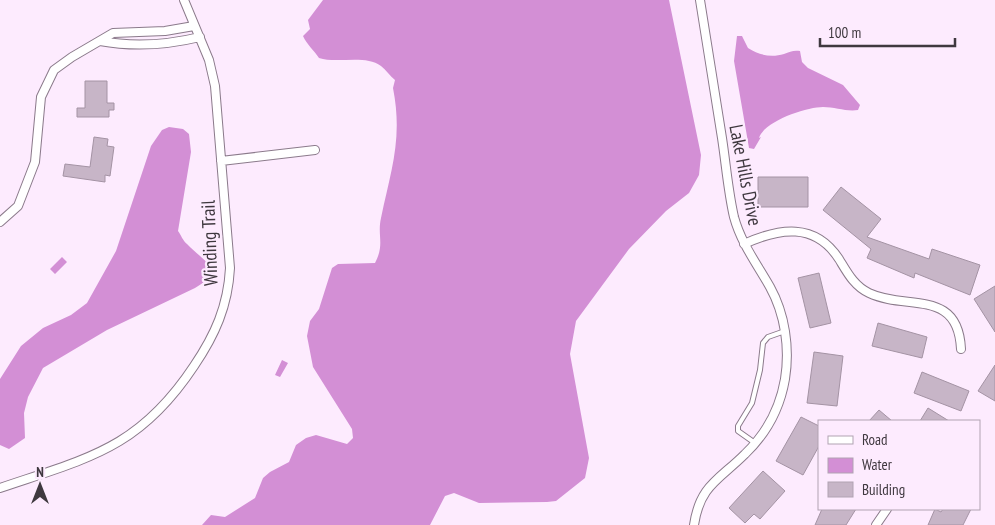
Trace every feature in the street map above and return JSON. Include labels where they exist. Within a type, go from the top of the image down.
[{"type":"street","name":"Winding Trail","points":[[0,488],[90,457],[116,445],[142,428],[162,410],[180,388],[210,344],[223,314],[229,292],[230,268],[215,86],[209,60],[184,0]]},
{"type":"street","name":"Lake Hills Drive","points":[[694,525],[698,506],[705,489],[755,443],[771,420],[781,394],[786,369],[785,331],[774,295],[744,244],[733,210],[700,0]]},
{"type":"street","points":[[0,222],[18,206],[36,162],[41,96],[54,70],[114,33],[165,31],[194,26]]},
{"type":"street","points":[[100,41],[119,44],[142,44],[182,42],[200,37]]},
{"type":"street","points":[[221,161],[315,150]]},
{"type":"street","points":[[744,244],[781,231],[800,232],[817,238],[830,248],[853,280],[867,292],[889,300],[925,304],[950,316],[959,328],[961,349]]},
{"type":"street","points":[[876,525],[886,510]]},
{"type":"lane","points":[[755,443],[738,431],[738,426],[752,403],[760,370],[763,343],[768,337],[785,331]]},
{"type":"water","points":[[323,0],[669,0],[701,155],[699,175],[689,193],[666,211],[629,249],[576,321],[570,354],[589,458],[585,478],[556,501],[479,503],[454,493],[445,496],[430,525],[202,525],[211,515],[225,517],[255,498],[263,478],[289,462],[296,445],[306,438],[316,435],[347,444],[353,438],[352,429],[313,367],[307,336],[310,321],[319,309],[332,268],[338,264],[375,263],[378,256],[380,250],[380,224],[392,169],[396,139],[396,106],[393,88],[395,80],[381,66],[374,62],[319,58],[303,36],[310,29],[308,20]]},
{"type":"water","points":[[737,36],[742,36],[748,48],[765,55],[774,56],[800,51],[802,62],[808,68],[843,85],[860,105],[858,110],[823,107],[797,112],[769,126],[759,138],[761,137],[754,149],[749,148],[734,61]]},
{"type":"water","points":[[169,127],[183,129],[189,134],[191,152],[178,231],[186,243],[209,266],[210,276],[195,288],[107,330],[43,368],[28,397],[24,413],[25,438],[9,449],[0,445],[0,379],[21,346],[43,328],[71,315],[87,303],[116,251],[151,146],[162,130]]},
{"type":"water","points":[[62,257],[67,262],[55,274],[50,269]]},
{"type":"water","points":[[282,360],[288,363],[280,377],[275,375]]},
{"type":"building","points":[[85,81],[107,81],[107,103],[114,103],[114,110],[109,110],[109,117],[77,117],[77,108],[85,108]]},
{"type":"building","points":[[94,137],[108,139],[107,146],[114,147],[110,176],[105,175],[105,182],[63,176],[65,164],[90,167]]},
{"type":"building","points":[[758,177],[808,177],[808,207],[758,207]]},
{"type":"building","points":[[841,187],[881,219],[867,237],[929,259],[932,249],[980,265],[970,295],[915,273],[914,278],[867,258],[871,249],[823,210]]},
{"type":"building","points":[[819,273],[831,323],[810,328],[798,278]]},
{"type":"building","points":[[995,286],[995,332],[974,299]]},
{"type":"building","points":[[878,323],[927,337],[922,358],[872,346]]},
{"type":"building","points":[[814,352],[843,356],[837,406],[807,403]]},
{"type":"building","points":[[995,365],[995,401],[978,391]]},
{"type":"building","points":[[922,372],[969,391],[961,411],[914,393]]},
{"type":"building","points":[[928,408],[947,420],[921,420]]},
{"type":"building","points":[[879,410],[891,420],[870,420]]},
{"type":"building","points":[[801,417],[818,426],[818,448],[803,475],[776,461]]},
{"type":"building","points":[[763,471],[785,491],[760,519],[754,514],[745,523],[729,508]]},
{"type":"building","points":[[822,510],[855,510],[846,525],[815,525]]},
{"type":"building","points":[[935,510],[941,512],[942,510],[970,510],[963,525],[928,525]]}]
